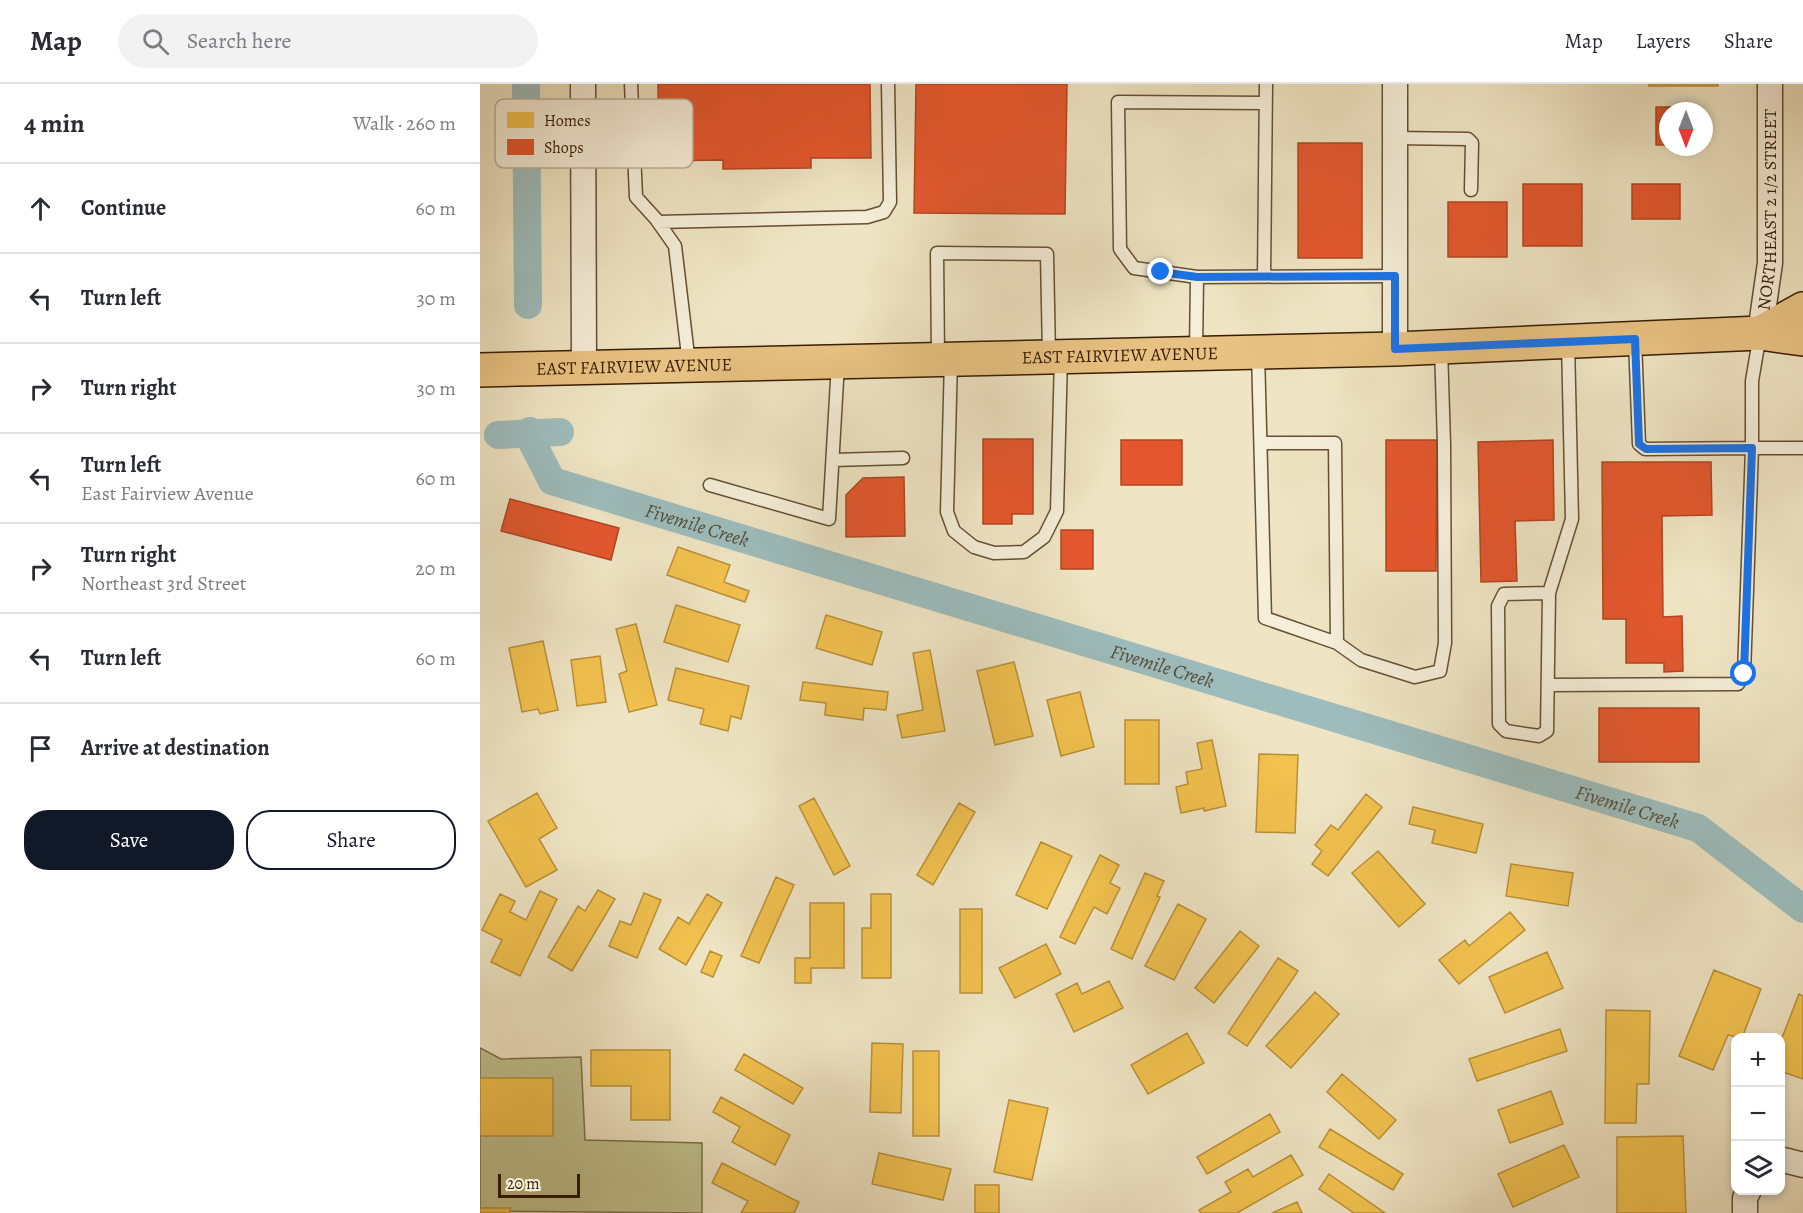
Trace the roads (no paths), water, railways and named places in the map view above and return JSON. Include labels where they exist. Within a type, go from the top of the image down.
[{"type":"main road","name":"EAST FAIRVIEW AVENUE","points":[[1760,333],[1803,309]]},
{"type":"main road","name":"EAST FAIRVIEW AVENUE","points":[[480,370],[1395,349],[1760,333],[1803,339]]},
{"type":"street","points":[[583,84],[583,99]]},
{"type":"street","points":[[1395,84],[1395,349]]},
{"type":"street","name":"NORTHEAST 2 1/2 STREET","points":[[1760,333],[1770,263],[1770,84]]},
{"type":"street","points":[[583,168],[584,368]]},
{"type":"street","points":[[1785,1160],[1803,1165]]},
{"type":"street","points":[[1745,1213],[1747,1195]]},
{"type":"lane","points":[[631,84],[632,99]]},
{"type":"lane","points":[[658,222],[867,217],[884,212],[890,202],[888,84]]},
{"type":"lane","points":[[1264,276],[1266,84]]},
{"type":"lane","points":[[1266,103],[1118,102],[1120,249],[1134,268],[1197,277],[1395,276]]},
{"type":"lane","points":[[1395,138],[1468,139],[1472,143],[1471,190]]},
{"type":"lane","points":[[635,168],[636,197],[675,246],[689,365]]},
{"type":"lane","points":[[938,253],[1047,254],[1055,357],[1057,511],[1044,537],[1024,552],[994,553],[974,547],[954,531],[947,512],[945,359],[938,253]]},
{"type":"lane","points":[[1196,354],[1197,277]]},
{"type":"lane","points":[[1548,685],[1738,684],[1744,674],[1752,448],[1752,381],[1760,333]]},
{"type":"lane","points":[[1635,339],[1639,444],[1646,449],[1803,448]]},
{"type":"lane","points":[[1549,593],[1504,594],[1498,606],[1499,724],[1506,731],[1539,736],[1547,730],[1549,593],[1572,519],[1568,341]]},
{"type":"lane","points":[[1258,352],[1265,618],[1337,643],[1361,660],[1415,677],[1440,671],[1445,644],[1441,347]]},
{"type":"lane","points":[[710,485],[829,519],[838,362]]},
{"type":"lane","points":[[1261,443],[1335,443],[1337,643]]},
{"type":"lane","points":[[833,460],[903,458]]},
{"type":"waterway","name":"Fivemile Creek","points":[[526,84],[526,99]]},
{"type":"waterway","name":"Fivemile Creek","points":[[527,168],[528,305]]},
{"type":"waterway","name":"Fivemile Creek","points":[[530,431],[530,438],[552,481],[1698,828],[1803,909]]},
{"type":"waterway","name":"Fivemile Creek","points":[[498,435],[560,432]]}]
